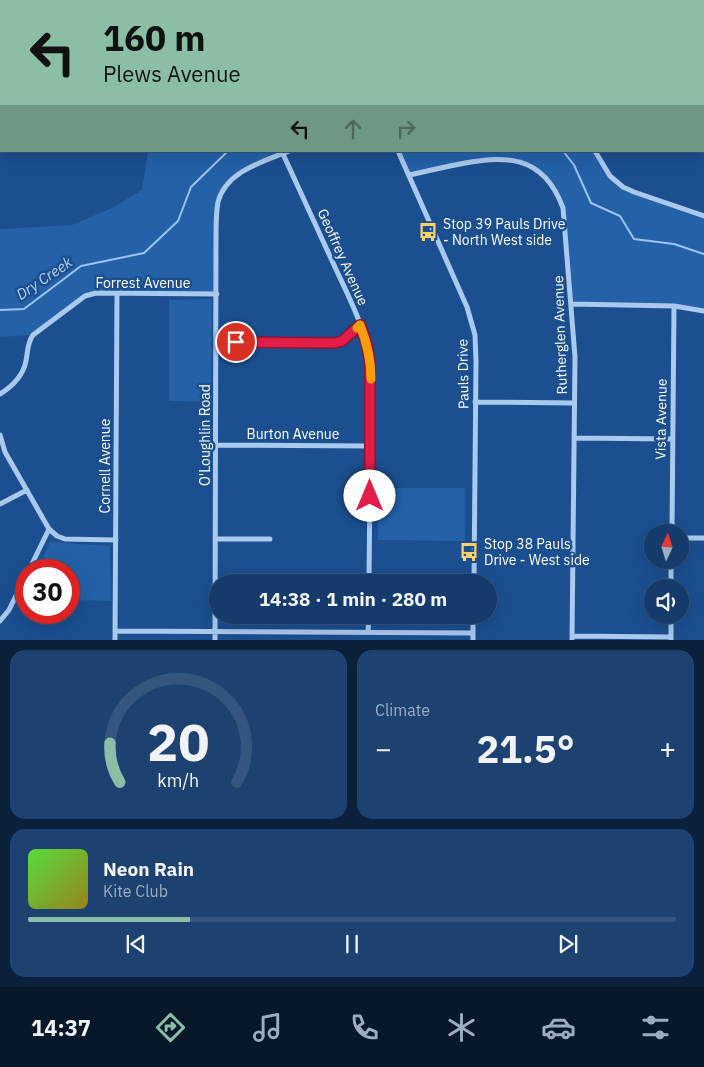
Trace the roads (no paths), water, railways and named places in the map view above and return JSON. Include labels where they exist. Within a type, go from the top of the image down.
[{"type":"street","name":"O'Loughlin Road","points":[[215,640],[218,206],[220,196],[226,185],[238,174],[287,152]]},
{"type":"street","name":"Pauls Drive","points":[[398,152],[472,321],[476,347],[474,574]]},
{"type":"street","points":[[596,152],[608,173],[623,186],[634,192],[704,216]]},
{"type":"street","name":"Geoffrey Avenue","points":[[283,154],[356,312],[367,345],[370,363],[369,574]]},
{"type":"street","name":"Rutherglen Avenue","points":[[409,175],[469,162],[514,160],[525,164],[543,175],[554,188],[563,208],[575,357],[572,638]]},
{"type":"street","name":"Forrest Avenue","points":[[0,394],[10,388],[20,376],[25,364],[29,342],[36,332],[85,296],[96,293],[217,294]]},
{"type":"street","name":"Cornell Avenue","points":[[115,640],[117,293]]},
{"type":"street","points":[[571,304],[674,306],[704,311]]},
{"type":"street","name":"Vista Avenue","points":[[672,524],[674,306]]},
{"type":"street","points":[[216,342],[335,343],[342,341],[360,325]]},
{"type":"street","points":[[475,402],[574,403]]},
{"type":"street","points":[[0,435],[6,452],[49,529],[54,534],[64,539],[116,540]]},
{"type":"street","points":[[574,438],[672,439]]},
{"type":"street","name":"Burton Avenue","points":[[216,445],[370,446]]},
{"type":"street","points":[[0,504],[27,490]]},
{"type":"street","points":[[34,559],[49,529]]},
{"type":"street","points":[[689,538],[704,538]]},
{"type":"street","points":[[216,539],[270,539]]},
{"type":"street","points":[[0,621],[9,610],[15,598]]},
{"type":"street","points":[[368,624],[368,632]]},
{"type":"street","points":[[473,624],[473,640]]},
{"type":"street","points":[[572,638],[671,638],[671,624]]},
{"type":"street","points":[[116,631],[473,633]]},
{"type":"waterway","name":"Dry Creek","points":[[0,310],[24,309],[81,266],[144,253],[178,221],[191,187],[227,152]]},
{"type":"waterway","name":"Dry Creek","points":[[564,152],[574,165],[591,203],[620,216],[634,239],[674,244],[704,254]]},
{"type":"place","name":"Stop 39 Pauls Drive - North West side","points":[[428,232]]},
{"type":"place","name":"Stop 38 Pauls Drive - West side","points":[[469,552]]}]
